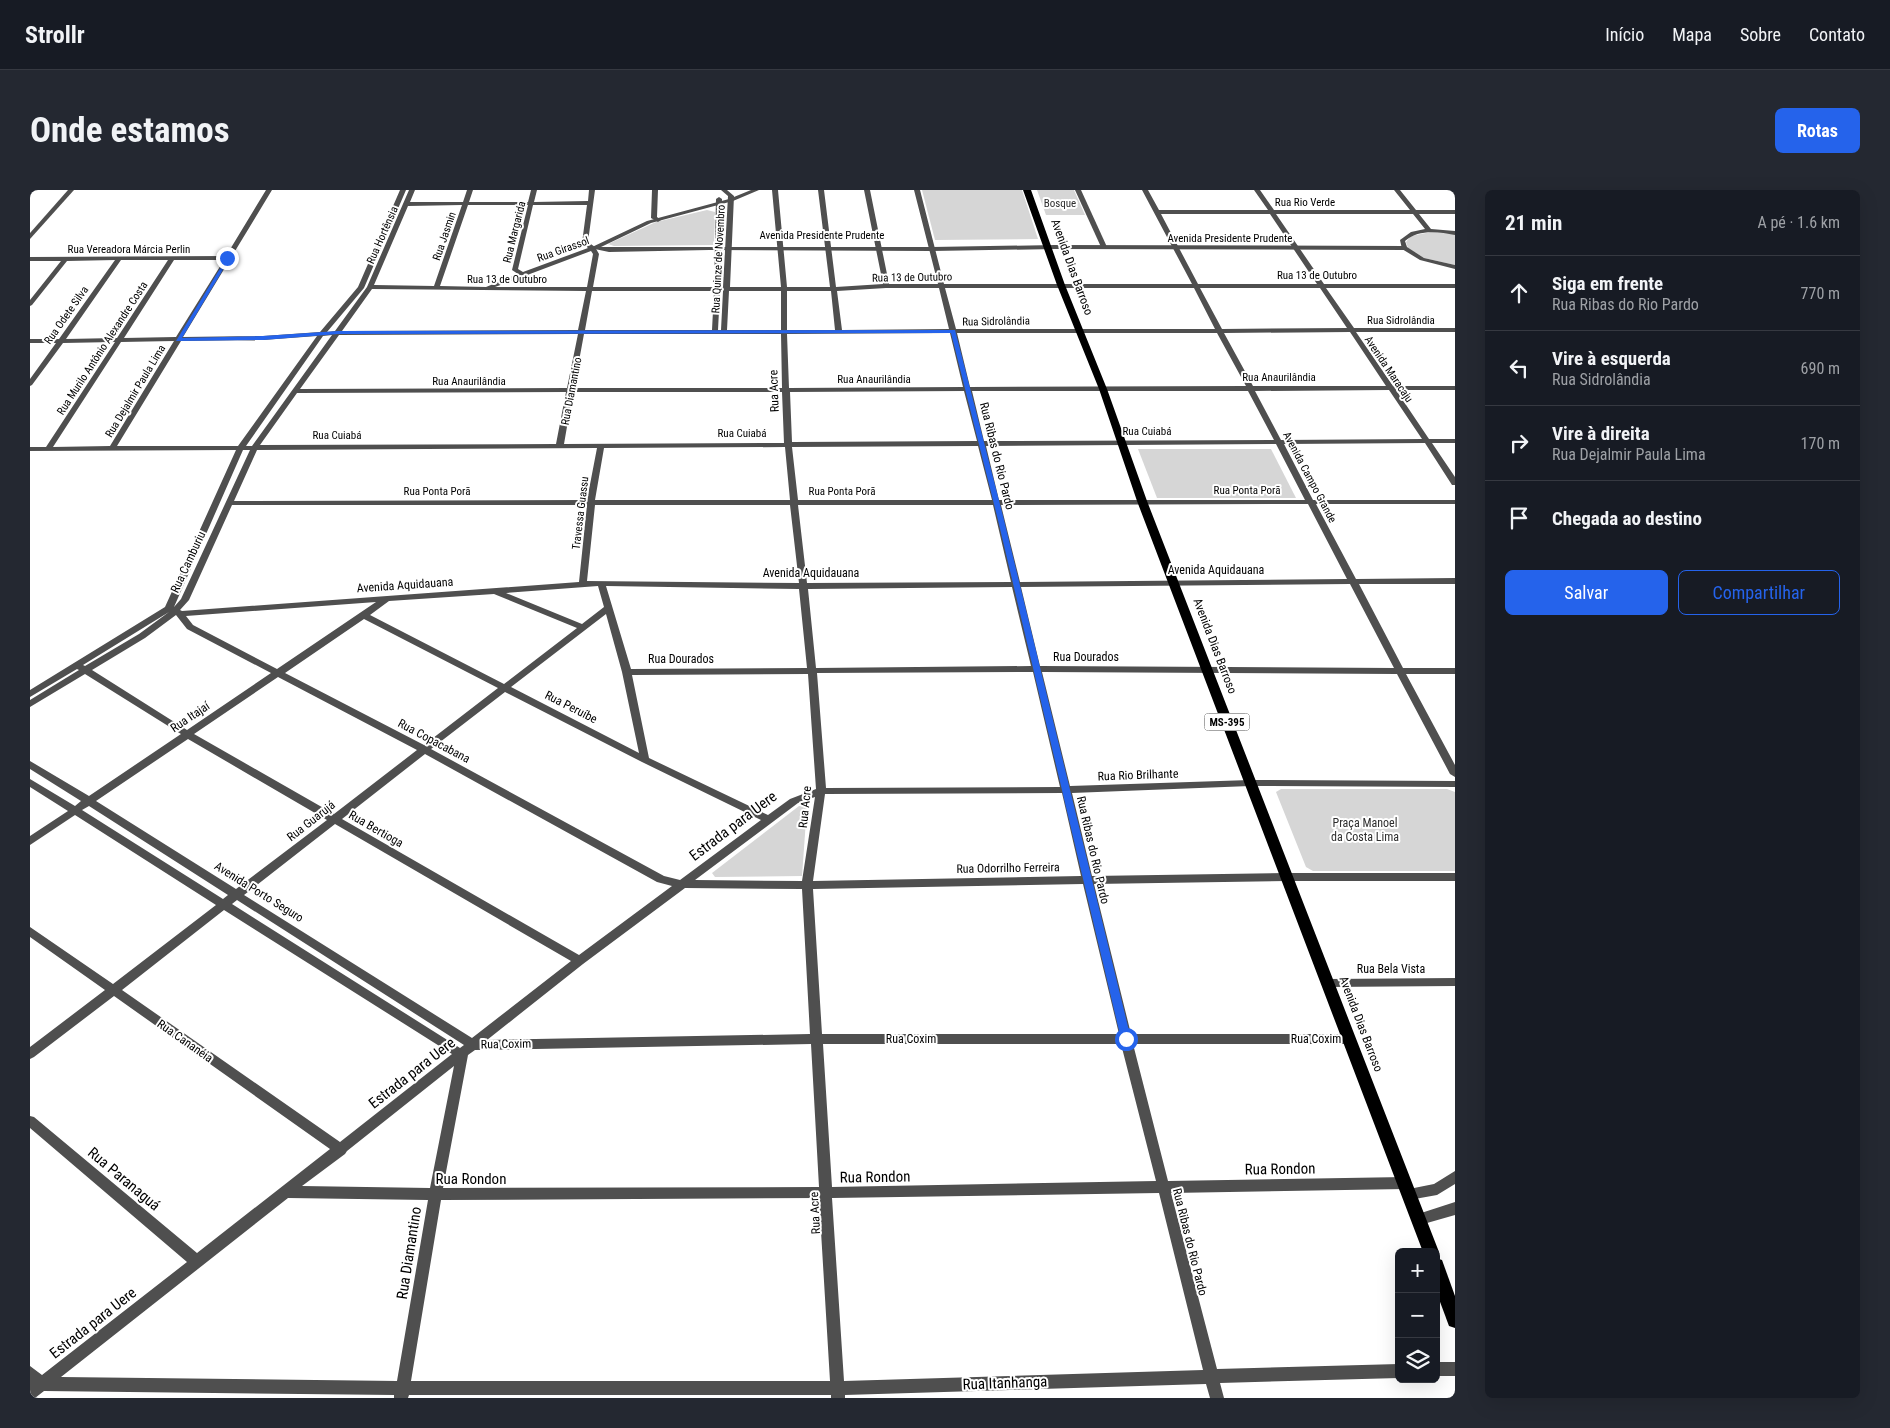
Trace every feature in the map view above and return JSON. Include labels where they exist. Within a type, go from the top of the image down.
[{"type":"main road","name":"Avenida Dias Barroso","points":[[1027,190],[1051,246],[1061,286],[1103,389],[1142,501],[1430,1248]]},
{"type":"main road","points":[[1440,1277],[1455,1320]]},
{"type":"street","points":[[30,237],[71,190]]},
{"type":"street","name":"Rua Dejalmir Paula Lima","points":[[112,449],[269,190]]},
{"type":"street","name":"Rua Camburiu","points":[[175,611],[193,555],[241,447],[321,335],[361,288],[403,190]]},
{"type":"street","name":"Rua Hortênsia","points":[[294,391],[370,287],[412,190]]},
{"type":"street","name":"Rua Jasmin","points":[[436,288],[470,190]]},
{"type":"street","name":"Rua Margarida","points":[[522,274],[515,270],[534,190]]},
{"type":"street","points":[[406,204],[589,203],[592,190]]},
{"type":"street","points":[[654,220],[655,190]]},
{"type":"street","name":"Rua Quinze de Novembro","points":[[724,190],[731,198],[724,332]]},
{"type":"street","name":"Rua Girassol","points":[[731,198],[745,190]]},
{"type":"street","name":"Rua Girassol","points":[[482,289],[593,248],[654,220],[756,190]]},
{"type":"street","name":"Rua Acre","points":[[775,190],[784,289],[788,444],[812,671],[821,792],[807,885],[838,1393]]},
{"type":"street","points":[[821,190],[830,247],[838,332]]},
{"type":"street","points":[[867,190],[886,286]]},
{"type":"street","name":"Rua Ribas do Rio Pardo","points":[[917,190],[996,502],[1086,879],[1217,1398]]},
{"type":"street","points":[[1078,190],[1104,247]]},
{"type":"street","name":"Avenida Campo Grande","points":[[1145,190],[1455,774]]},
{"type":"street","name":"Avenida Maracaju","points":[[1257,190],[1319,285],[1455,483]]},
{"type":"street","points":[[1397,190],[1430,231]]},
{"type":"street","name":"Rua Quinze de Novembro","points":[[715,332],[720,247],[719,201]]},
{"type":"street","name":"Rua Diamantino","points":[[560,445],[596,254],[593,248],[585,244],[589,203]]},
{"type":"street","name":"Rua Rio Verde","points":[[1156,212],[1455,212]]},
{"type":"street","points":[[1455,233],[1430,231],[1408,235],[1402,241],[1404,248],[1422,259],[1455,267]]},
{"type":"street","name":"Avenida Presidente Prudente","points":[[593,248],[609,250],[720,247],[1051,246],[1404,248]]},
{"type":"street","name":"Rua Vereadora Márcia Perlin","points":[[30,259],[227,258]]},
{"type":"street","points":[[30,304],[65,259]]},
{"type":"street","name":"Rua Odete Silva","points":[[30,384],[119,259]]},
{"type":"street","name":"Rua Murilo Antônio Alexandre Costa","points":[[48,449],[172,259]]},
{"type":"street","name":"Rua 13 de Outubro","points":[[370,287],[482,289],[834,289],[886,286],[1455,286]]},
{"type":"street","name":"Rua Sidrolândia","points":[[30,342],[178,340],[338,333],[1455,330]]},
{"type":"street","name":"Rua Anaurilândia","points":[[294,391],[570,392],[1455,388]]},
{"type":"street","name":"Rua Camburiu","points":[[30,694],[142,636],[175,611],[185,600],[255,447],[294,391]]},
{"type":"street","name":"Rua Cuiabá","points":[[30,449],[1455,441]]},
{"type":"street","name":"Travessa Guassu","points":[[583,584],[591,502],[600,445]]},
{"type":"street","name":"Rua Ponta Porã","points":[[229,503],[1455,502]]},
{"type":"street","points":[[193,555],[206,555]]},
{"type":"street","name":"Avenida Aquidauana","points":[[175,611],[387,599],[601,583],[802,586],[1455,581]]},
{"type":"street","points":[[601,583],[627,672],[645,760]]},
{"type":"street","points":[[495,591],[582,627]]},
{"type":"street","name":"Rua Itajaí","points":[[30,841],[387,599]]},
{"type":"street","name":"Rua Guarujá","points":[[30,1054],[608,608]]},
{"type":"street","name":"Rua Copacabana","points":[[175,611],[190,627],[425,750],[661,879],[681,884]]},
{"type":"street","name":"Rua Peruíbe","points":[[364,615],[645,760],[768,819]]},
{"type":"street","name":"Rua Camburiu","points":[[30,704],[81,668]]},
{"type":"street","name":"Rua Bertioga","points":[[81,668],[188,734],[579,961]]},
{"type":"street","name":"Rua Dourados","points":[[627,672],[1036,669],[1455,671]]},
{"type":"street","name":"Avenida Porto Seguro","points":[[30,764],[474,1045]]},
{"type":"street","points":[[30,782],[462,1055]]},
{"type":"street","name":"Rua Rio Brilhante","points":[[821,792],[1066,790],[1250,783],[1455,784]]},
{"type":"street","name":"Estrada para Uere","points":[[36,1388],[196,1261],[462,1055],[579,961],[768,819],[794,801],[821,792]]},
{"type":"street","name":"Rua Odorrilho Ferreira","points":[[681,884],[807,885],[1286,876],[1455,877]]},
{"type":"street","name":"Rua Cananéia","points":[[30,931],[341,1150]]},
{"type":"street","name":"Rua Bela Vista","points":[[1328,983],[1455,982]]},
{"type":"street","name":"Rua Coxim","points":[[474,1045],[817,1039],[1349,1039]]},
{"type":"street","name":"Rua Diamantino","points":[[402,1393],[435,1195],[462,1055]]},
{"type":"street","name":"Rua Paranaguá","points":[[30,1121],[196,1261]]},
{"type":"street","name":"Rua Rondon","points":[[286,1192],[435,1195],[826,1194],[1163,1186],[1437,1189],[1455,1176]]},
{"type":"street","points":[[1420,1219],[1455,1208]]},
{"type":"street","points":[[1440,1369],[1455,1369]]},
{"type":"street","name":"Rua Itanhanga","points":[[36,1388],[402,1393],[838,1393],[1395,1371]]},
{"type":"street","points":[[30,1373],[36,1388]]},
{"type":"green space","points":[[922,190],[1022,190],[1038,239],[935,240]]},
{"type":"green space","name":"Bosque","points":[[1037,190],[1074,190],[1085,215],[1046,215]]},
{"type":"green space","points":[[707,210],[715,212],[714,245],[614,246],[608,244],[656,222]]},
{"type":"green space","points":[[1431,232],[1455,234],[1455,265],[1424,258],[1408,248],[1406,242],[1411,236]]},
{"type":"green space","points":[[1138,449],[1271,449],[1296,498],[1157,498]]},
{"type":"green space","name":"Praça Manoel da Costa Lima","points":[[1281,789],[1447,789],[1455,792],[1455,871],[1313,871],[1306,867],[1276,792]]},
{"type":"green space","points":[[799,806],[807,806],[802,876],[715,877],[712,873]]},
{"type":"route","points":[[227,258],[178,340],[263,338],[338,333],[953,332],[1000,516],[1126,1039]]}]
